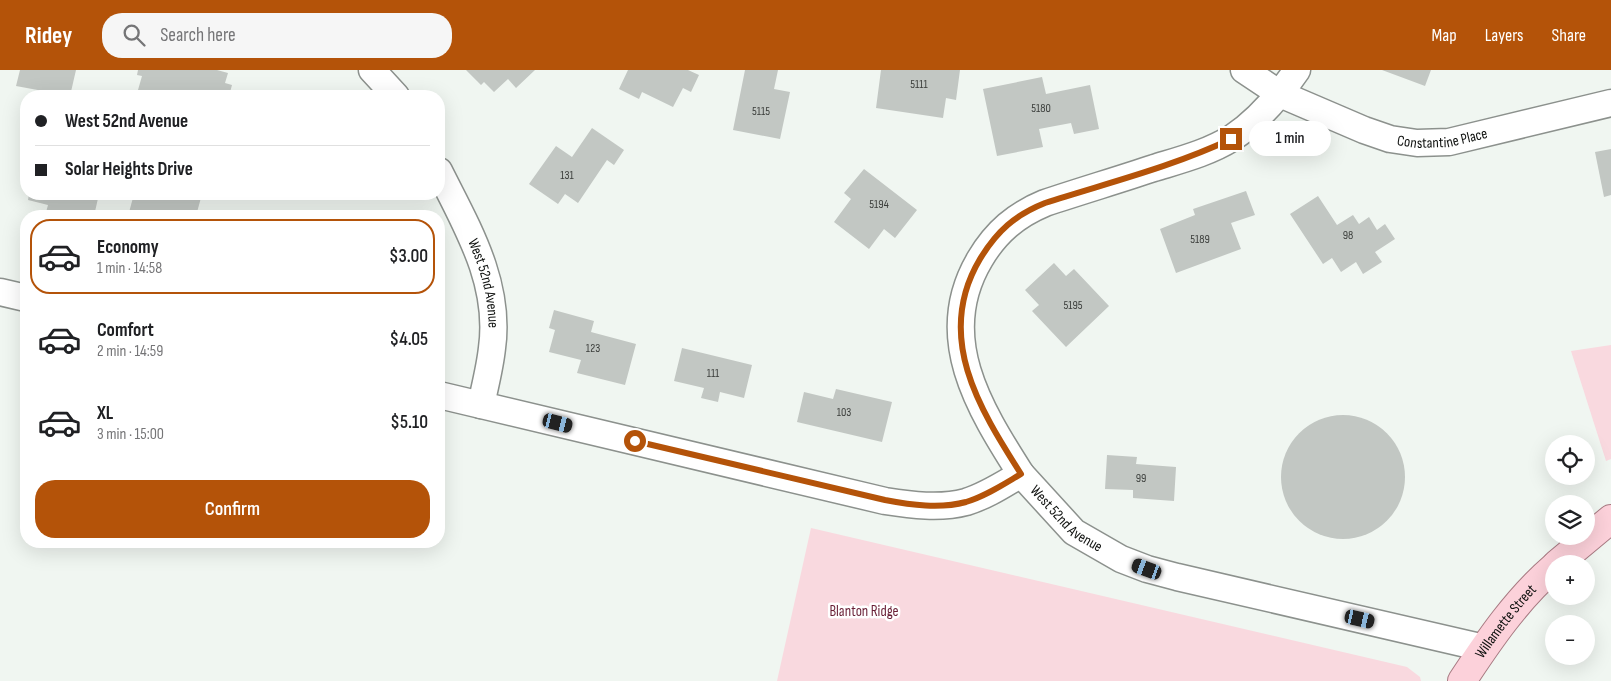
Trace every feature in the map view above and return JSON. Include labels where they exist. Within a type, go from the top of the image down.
[{"type":"main road","points":[[1568,555],[1611,519]]},
{"type":"main road","name":"Willamette Street","points":[[1462,681],[1514,608],[1545,574]]},
{"type":"street","points":[[372,70],[390,90]]},
{"type":"street","name":"Constantine Place","points":[[1244,70],[1280,94],[1364,130],[1390,139],[1417,143],[1450,142],[1611,103]]},
{"type":"street","points":[[1021,474],[997,436],[971,385],[960,338],[964,293],[972,273],[990,243],[1010,223],[1028,210],[1184,159],[1231,139],[1280,94],[1297,70]]},
{"type":"street","name":"West 52nd Avenue","points":[[445,183],[479,252],[488,280],[493,326],[492,347],[481,405]]},
{"type":"street","points":[[0,292],[20,297]]},
{"type":"street","name":"West 52nd Avenue","points":[[445,396],[912,505],[941,506],[966,502],[991,492],[1021,474],[1074,532],[1121,559],[1147,569],[1484,648]]},
{"type":"green space","points":[[1611,345],[1611,459],[1606,461],[1571,351]]},
{"type":"green space","name":"Blanton Ridge","points":[[811,528],[1407,667],[1420,677],[1421,681],[777,681]]},
{"type":"building","points":[[20,70],[76,70],[71,90],[38,90],[16,86]]},
{"type":"building","points":[[138,70],[217,70],[228,73],[225,83],[232,85],[231,90],[138,90],[142,76],[137,75]]},
{"type":"building","points":[[466,70],[535,70],[516,88],[508,79],[494,92],[484,82],[481,85]]},
{"type":"building","points":[[628,70],[688,70],[699,75],[691,92],[683,88],[673,107],[642,92],[639,99],[619,89]]},
{"type":"building","points":[[745,70],[778,70],[774,89],[790,92],[780,139],[733,130]]},
{"type":"building","points":[[881,70],[960,70],[956,100],[946,98],[943,118],[876,108]]},
{"type":"building","points":[[1382,70],[1431,70],[1425,86]]},
{"type":"building","points":[[1042,77],[1046,94],[1090,85],[1099,129],[1074,134],[1071,123],[1039,129],[1043,147],[997,156],[983,89]]},
{"type":"building","points":[[592,128],[624,150],[614,165],[607,160],[578,203],[565,194],[558,204],[529,184],[556,146],[572,157]]},
{"type":"building","points":[[1611,149],[1611,195],[1604,197],[1595,152]]},
{"type":"building","points":[[864,169],[917,210],[895,238],[884,229],[869,249],[834,222],[851,199],[844,193]]},
{"type":"building","points":[[1246,191],[1255,215],[1231,223],[1241,249],[1176,273],[1160,229],[1195,215],[1193,209]]},
{"type":"building","points":[[1318,196],[1337,225],[1353,215],[1359,224],[1369,217],[1377,230],[1385,224],[1395,239],[1375,252],[1382,262],[1363,274],[1356,262],[1341,272],[1332,258],[1323,264],[1290,214]]},
{"type":"building","points":[[28,200],[98,200],[95,210],[47,210],[48,205]]},
{"type":"building","points":[[132,200],[200,200],[198,210],[130,210]]},
{"type":"building","points":[[1054,263],[1066,276],[1074,269],[1109,306],[1066,347],[1032,311],[1039,305],[1025,290]]},
{"type":"building","points":[[554,310],[594,321],[591,332],[636,344],[625,385],[577,373],[581,360],[549,352],[555,330],[549,328]]},
{"type":"building","points":[[682,348],[752,365],[744,398],[720,392],[718,402],[701,398],[704,388],[674,381]]},
{"type":"building","points":[[836,389],[892,402],[882,442],[797,422],[804,392],[833,399]]},
{"type":"building","points":[[1343,415],[1367,420],[1387,433],[1400,453],[1405,477],[1400,501],[1387,521],[1367,534],[1343,539],[1319,534],[1299,521],[1286,501],[1281,477],[1286,453],[1299,433],[1319,420]]},
{"type":"building","points":[[1107,455],[1137,457],[1136,464],[1176,467],[1174,501],[1133,498],[1133,490],[1105,489]]},
{"type":"route","points":[[635,441],[912,505],[941,506],[966,502],[991,492],[1021,474],[997,436],[971,385],[960,338],[964,293],[972,273],[994,237],[1028,210],[1184,159],[1231,139]]}]
